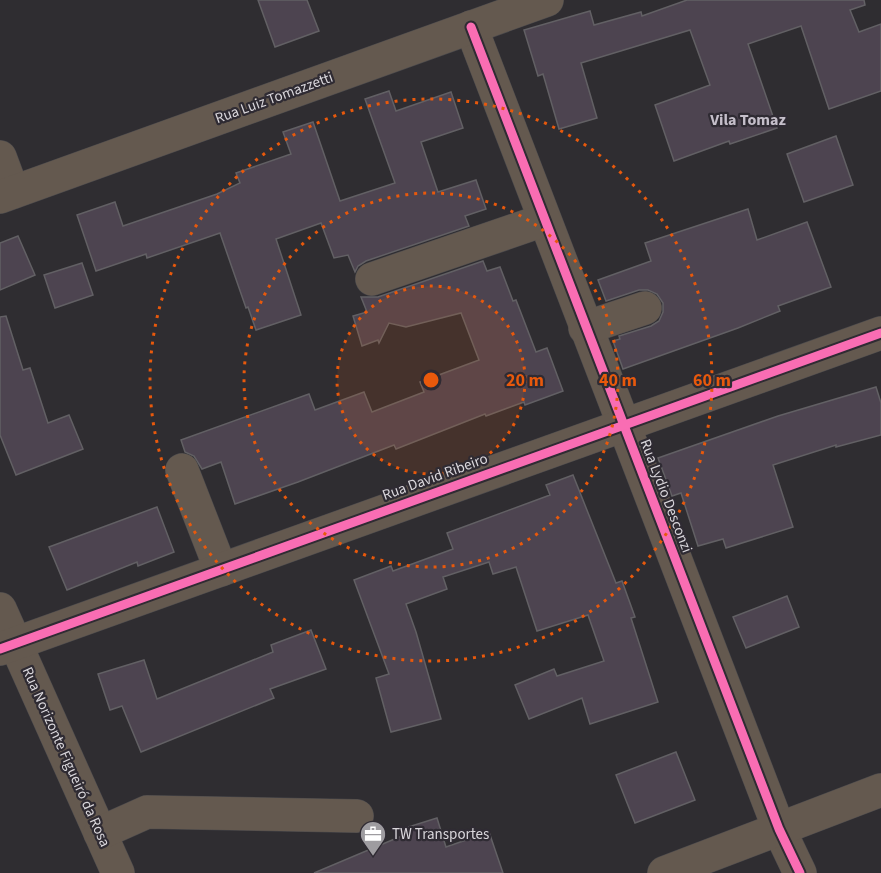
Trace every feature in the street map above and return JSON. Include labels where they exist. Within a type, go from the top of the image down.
[{"type":"street","name":"Rua Luiz Tomazzetti","points":[[7,194],[547,0]]},
{"type":"street","name":"Rua Lydio Desconzi","points":[[471,27],[622,426],[779,829],[800,873]]},
{"type":"street","points":[[0,157],[7,194]]},
{"type":"street","points":[[372,279],[544,220]]},
{"type":"street","points":[[585,328],[645,308]]},
{"type":"street","name":"Rua David Ribeiro","points":[[8,647],[881,333]]},
{"type":"street","points":[[182,470],[221,570]]},
{"type":"street","name":"Rua Norizonte Figueiró da Rosa","points":[[0,609],[8,647],[118,873]]},
{"type":"street","points":[[664,873],[881,790]]},
{"type":"street","points":[[100,833],[147,812],[357,816]]},
{"type":"building","points":[[258,0],[307,0],[319,31],[275,47]]},
{"type":"building","points":[[687,0],[864,0],[865,5],[850,10],[859,32],[881,24],[881,91],[829,109],[801,26],[748,44],[777,128],[730,144],[729,141],[674,161],[655,105],[710,85],[690,30],[581,63],[597,118],[559,129],[543,74],[538,76],[524,30],[590,11],[594,25],[641,12],[642,16]]},
{"type":"building","points":[[389,91],[396,111],[451,92],[463,128],[421,142],[438,192],[476,180],[486,209],[465,216],[469,226],[366,261],[358,266],[355,272],[348,255],[334,258],[321,223],[276,239],[301,315],[256,330],[220,233],[147,258],[146,254],[96,271],[77,215],[115,202],[123,226],[217,194],[240,183],[236,173],[291,154],[283,132],[313,122],[340,201],[395,183],[365,99]]},
{"type":"building","points":[[836,136],[853,185],[804,202],[787,154]]},
{"type":"building","points":[[748,209],[757,240],[807,222],[831,287],[778,306],[780,311],[738,328],[623,369],[613,341],[620,339],[619,336],[651,326],[659,321],[663,312],[663,303],[657,294],[648,290],[639,290],[606,301],[598,280],[651,261],[645,243]]},
{"type":"building","points":[[18,236],[35,275],[0,290],[0,243]]},
{"type":"building","points":[[483,261],[487,271],[500,267],[513,301],[516,300],[536,352],[547,348],[563,391],[525,405],[524,402],[486,416],[485,414],[396,449],[394,445],[235,504],[221,462],[202,469],[194,456],[185,452],[181,440],[309,394],[315,410],[364,392],[372,412],[424,392],[420,382],[479,360],[461,313],[406,327],[389,323],[379,343],[378,340],[362,346],[353,316],[367,312],[361,297],[378,297]]},
{"type":"building","points":[[82,263],[93,295],[55,308],[44,275]]},
{"type":"building","points":[[6,316],[23,370],[30,368],[48,423],[69,415],[83,449],[16,475],[0,435],[0,317]]},
{"type":"building","points":[[876,387],[881,403],[881,435],[836,447],[836,445],[773,465],[793,527],[726,548],[723,539],[698,546],[681,493],[672,496],[658,458],[778,416]]},
{"type":"building","points":[[573,475],[616,583],[622,581],[635,617],[631,618],[658,702],[590,724],[582,698],[529,719],[515,685],[554,669],[557,676],[604,661],[588,615],[537,631],[516,567],[493,574],[489,562],[443,577],[447,589],[406,604],[441,719],[391,732],[376,678],[389,674],[354,580],[391,566],[393,571],[453,549],[447,533],[550,495],[546,485]]},
{"type":"building","points":[[157,507],[174,552],[138,566],[137,562],[67,590],[49,547]]},
{"type":"building","points":[[787,596],[799,627],[746,648],[733,617]]},
{"type":"building","points":[[311,630],[326,669],[270,689],[274,698],[141,752],[122,706],[110,710],[98,674],[144,660],[157,699],[273,652],[271,645]]},
{"type":"building","points":[[676,752],[695,800],[635,823],[616,775]]},
{"type":"building","points":[[437,818],[446,847],[489,832],[503,873],[314,873],[404,835],[402,829]]},
{"type":"cycle path","points":[[471,27],[779,829],[800,873]]},
{"type":"cycle path","points":[[0,649],[881,333]]},
{"type":"place","name":"TW Transportes","points":[[373,857]]},
{"type":"district","name":"Vila Tomaz","points":[[748,120]]}]
